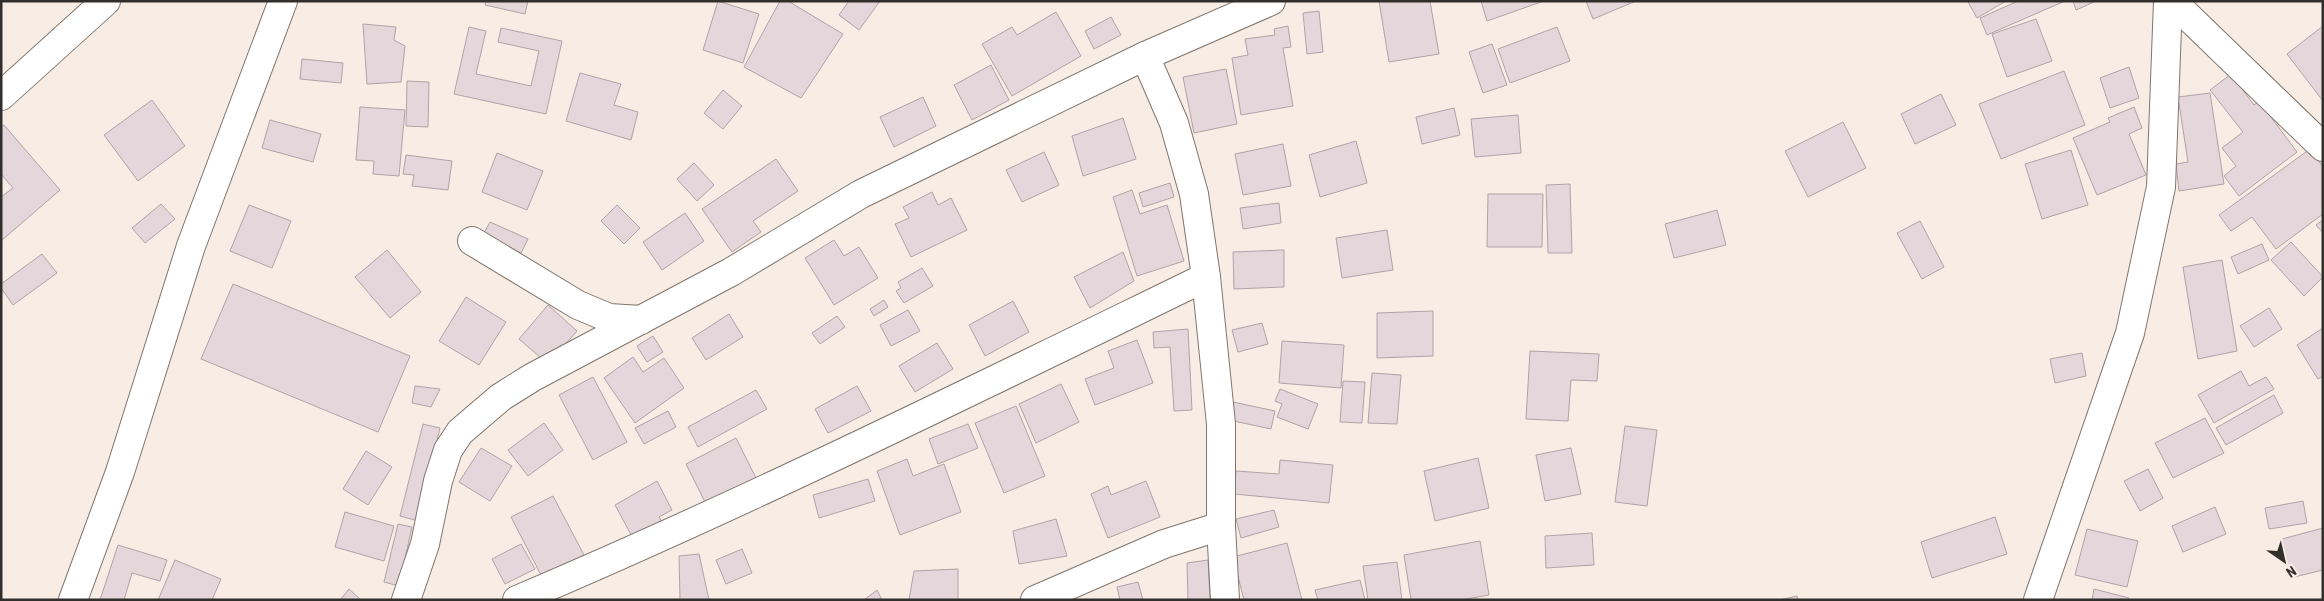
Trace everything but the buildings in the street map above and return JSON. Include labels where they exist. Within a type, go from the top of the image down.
[{"type":"street","points":[[1,96],[106,1]]},
{"type":"street","points":[[73,600],[120,472],[191,246],[283,1]]},
{"type":"street","points":[[406,600],[425,544],[448,450],[460,432],[501,397],[533,377],[731,272],[861,194],[1145,56],[1271,1]]},
{"type":"street","points":[[2038,600],[2130,333],[2161,186],[2168,1]]},
{"type":"street","points":[[2172,1],[2323,147]]},
{"type":"street","points":[[1145,56],[1176,132],[1194,194],[1206,277],[1221,424],[1221,526],[1225,600]]},
{"type":"street","points":[[472,241],[578,305],[609,318],[642,320]]},
{"type":"street","points":[[517,600],[785,481],[1206,277]]},
{"type":"street","points":[[1035,600],[1164,544],[1221,526]]}]
